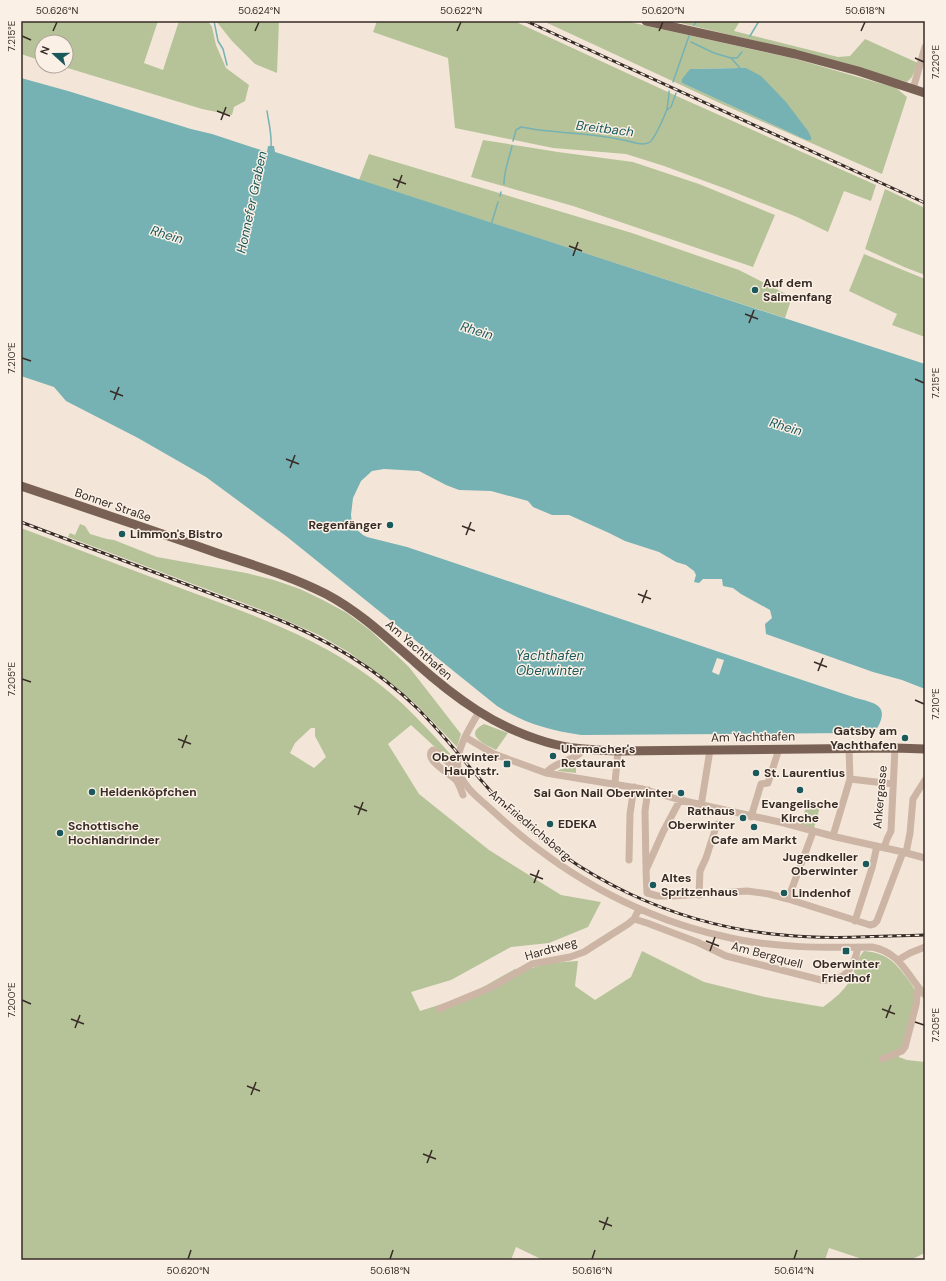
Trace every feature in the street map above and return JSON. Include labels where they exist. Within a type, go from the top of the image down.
[{"type":"main road","points":[[646,21],[795,54],[858,71],[925,92]]},
{"type":"main road","name":"Bonner Straße","points":[[21,486],[242,562]]},
{"type":"main road","name":"Am Yachthafen","points":[[242,562],[311,587],[350,608],[430,676],[462,701],[511,729],[546,742],[582,749],[618,751],[849,748],[925,749]]},
{"type":"street","points":[[913,89],[925,47]]},
{"type":"street","points":[[463,795],[458,782],[430,758],[431,752],[433,750],[436,751],[452,765],[458,768],[458,759],[465,738],[479,712]]},
{"type":"street","points":[[465,738],[505,759],[546,773],[558,776],[615,783],[648,790],[701,806],[784,823],[813,832],[925,858]]},
{"type":"street","points":[[833,836],[850,779],[849,748]]},
{"type":"street","name":"Ankergasse","points":[[855,921],[872,868],[881,847],[891,831],[895,748]]},
{"type":"street","points":[[546,773],[554,766],[580,754],[582,749]]},
{"type":"street","points":[[748,816],[761,784],[768,783],[779,749]]},
{"type":"street","points":[[701,806],[710,750]]},
{"type":"street","points":[[615,783],[618,751]]},
{"type":"street","name":"Am Friedrichsberg","points":[[458,768],[465,784],[471,791],[506,823],[547,856],[590,885],[639,909],[679,924],[745,941],[787,946],[872,947],[888,951],[898,960],[918,988],[925,995]]},
{"type":"street","points":[[850,779],[893,784]]},
{"type":"street","points":[[648,790],[645,811],[647,893],[658,896],[699,895],[730,891],[746,891],[769,894],[870,925],[877,921],[904,852],[913,799],[925,780]]},
{"type":"street","points":[[629,860],[630,814],[634,787]]},
{"type":"street","points":[[646,870],[662,832],[680,800]]},
{"type":"street","points":[[699,895],[700,871],[706,858],[717,824]]},
{"type":"street","points":[[788,899],[813,832]]},
{"type":"street","points":[[634,919],[639,909]]},
{"type":"street","name":"Am Bergquell","points":[[634,919],[697,942],[726,956],[821,980],[837,980],[843,976],[853,965],[858,948]]},
{"type":"street","name":"Hardtweg","points":[[439,1010],[492,987],[532,964],[570,957],[584,952],[634,919]]},
{"type":"street","points":[[898,960],[925,947]]},
{"type":"street","points":[[882,1059],[902,1051],[905,1047],[916,1005],[918,988]]},
{"type":"green space","points":[[21,21],[158,21],[144,63],[163,70],[179,21],[208,21],[212,27],[216,45],[226,68],[249,85],[245,101],[234,107],[232,115],[202,109],[74,70],[74,34],[34,34],[34,58],[21,54]]},
{"type":"green space","points":[[216,21],[279,21],[277,73],[255,64],[232,41]]},
{"type":"green space","points":[[377,21],[514,21],[681,98],[876,185],[871,201],[844,191],[828,232],[797,217],[729,190],[664,166],[626,154],[553,148],[455,128],[448,58],[373,32]]},
{"type":"green space","points":[[543,21],[625,21],[796,59],[896,88],[907,97],[882,174],[724,105]],"holes":[[[746,68],[811,140],[806,140],[682,83],[690,69]]]},
{"type":"green space","points":[[672,21],[740,21],[734,31],[838,57],[850,56],[865,39],[918,63],[912,77],[907,82],[814,55]]},
{"type":"green space","points":[[483,140],[633,162],[699,184],[775,215],[753,267],[573,206],[471,177]]},
{"type":"green space","points":[[369,154],[632,233],[739,270],[792,297],[785,318],[359,180]]},
{"type":"green space","points":[[885,189],[925,208],[925,275],[865,249]]},
{"type":"green space","points":[[864,254],[925,279],[925,337],[892,325],[897,314],[849,291]]},
{"type":"green space","points":[[80,524],[85,526],[90,534],[114,540],[157,557],[246,573],[274,580],[300,589],[347,613],[371,631],[409,667],[461,734],[457,747],[418,706],[396,687],[350,653],[319,635],[267,612],[68,537],[70,533],[75,535]]},
{"type":"green space","points":[[21,528],[261,618],[328,650],[349,663],[382,686],[404,705],[454,758],[449,760],[411,725],[388,744],[419,794],[489,850],[561,895],[601,902],[588,927],[549,943],[511,947],[451,980],[411,992],[420,1011],[467,996],[515,969],[532,968],[550,963],[578,961],[575,986],[595,1000],[631,977],[642,951],[704,982],[765,997],[823,1007],[838,995],[848,984],[861,954],[864,951],[872,952],[884,956],[898,967],[913,986],[916,994],[903,1047],[897,1050],[899,1057],[907,1060],[925,1062],[925,1253],[910,1260],[865,1260],[829,1248],[825,1260],[543,1260],[516,1247],[511,1260],[21,1260]],"holes":[[[311,728],[315,728],[315,736],[326,757],[314,768],[290,753],[295,743]]]},
{"type":"green space","points":[[484,724],[508,733],[496,750],[481,742],[475,735],[478,728]]},
{"type":"green space","points":[[576,764],[576,773],[558,771],[559,770]]},
{"type":"green space","points":[[807,804],[820,807],[814,828],[800,825]]},
{"type":"water","points":[[746,68],[761,76],[786,102],[808,131],[811,140],[806,140],[682,83],[682,79],[690,69]]},
{"type":"water","points":[[21,78],[212,134],[267,152],[268,146],[274,146],[275,152],[925,364],[925,689],[766,634],[765,624],[772,618],[770,610],[733,588],[723,586],[722,579],[703,579],[699,583],[694,582],[696,575],[694,571],[686,565],[676,562],[659,552],[625,541],[569,515],[552,515],[533,507],[528,501],[491,491],[459,490],[419,471],[384,469],[372,471],[361,481],[353,498],[351,515],[352,523],[356,529],[367,537],[407,547],[871,702],[878,706],[882,712],[882,715],[879,725],[875,731],[851,733],[581,735],[537,725],[517,717],[497,706],[286,536],[206,477],[138,438],[66,401],[54,387],[21,376]]},
{"type":"pier","points":[[717,658],[724,660],[719,675],[712,672]]},
{"type":"waterway","name":"Honnefer Graben","points":[[214,21],[218,41],[223,49],[227,65]]},
{"type":"waterway","points":[[694,25],[697,21]]},
{"type":"waterway","points":[[750,36],[759,21]]},
{"type":"waterway","name":"Breitbach","points":[[673,82],[689,36]]},
{"type":"waterway","points":[[691,42],[714,53],[731,58],[740,68]]},
{"type":"waterway","points":[[731,58],[737,58],[742,52]]},
{"type":"waterway","name":"Breitbach","points":[[513,141],[516,130],[521,127],[610,137],[644,144],[650,142],[660,126],[667,109],[669,91]]},
{"type":"waterway","points":[[667,110],[671,107],[676,93]]},
{"type":"waterway","name":"Honnefer Graben","points":[[267,111],[271,134],[271,147]]},
{"type":"waterway","name":"Breitbach","points":[[504,184],[512,146]]},
{"type":"waterway","points":[[500,196],[501,192]]},
{"type":"waterway","name":"Breitbach","points":[[491,225],[498,202]]},
{"type":"railway","points":[[526,21],[925,203]]},
{"type":"railway","points":[[21,522],[265,614],[306,632],[346,654],[383,679],[418,709],[439,731],[489,790],[529,828],[560,853],[594,875],[629,894],[666,909],[704,921],[743,930],[783,935],[818,937],[925,935]]},
{"type":"place","name":"Auf dem Salmenfang","points":[[755,290]]},
{"type":"place","name":"Regenfänger","points":[[390,525]]},
{"type":"place","name":"Limmon's Bistro","points":[[122,534]]},
{"type":"place","name":"Gatsby am Yachthafen","points":[[905,738]]},
{"type":"place","name":"Uhrmacher's Restaurant","points":[[553,756]]},
{"type":"place","name":"Oberwinter Hauptstr.","points":[[507,764]]},
{"type":"place","name":"St. Laurentius","points":[[756,773]]},
{"type":"place","name":"Evangelische Kirche","points":[[800,790]]},
{"type":"place","name":"Heldenköpfchen","points":[[92,792]]},
{"type":"place","name":"Sai Gon Nail Oberwinter","points":[[681,793]]},
{"type":"place","name":"Rathaus Oberwinter","points":[[743,818]]},
{"type":"place","name":"EDEKA","points":[[550,824]]},
{"type":"place","name":"Cafe am Markt","points":[[754,827]]},
{"type":"place","name":"Schottische Hochlandrinder","points":[[60,833]]},
{"type":"place","name":"Jugendkeller Oberwinter","points":[[866,864]]},
{"type":"place","name":"Altes Spritzenhaus","points":[[653,885]]},
{"type":"place","name":"Lindenhof","points":[[784,893]]},
{"type":"place","name":"Oberwinter Friedhof","points":[[846,951]]},
{"type":"water label","name":"Rhein","points":[[167,234]]},
{"type":"water label","name":"Rhein","points":[[477,330]]},
{"type":"water label","name":"Rhein","points":[[786,426]]},
{"type":"water label","name":"Yachthafen Oberwinter","points":[[550,662]]}]
